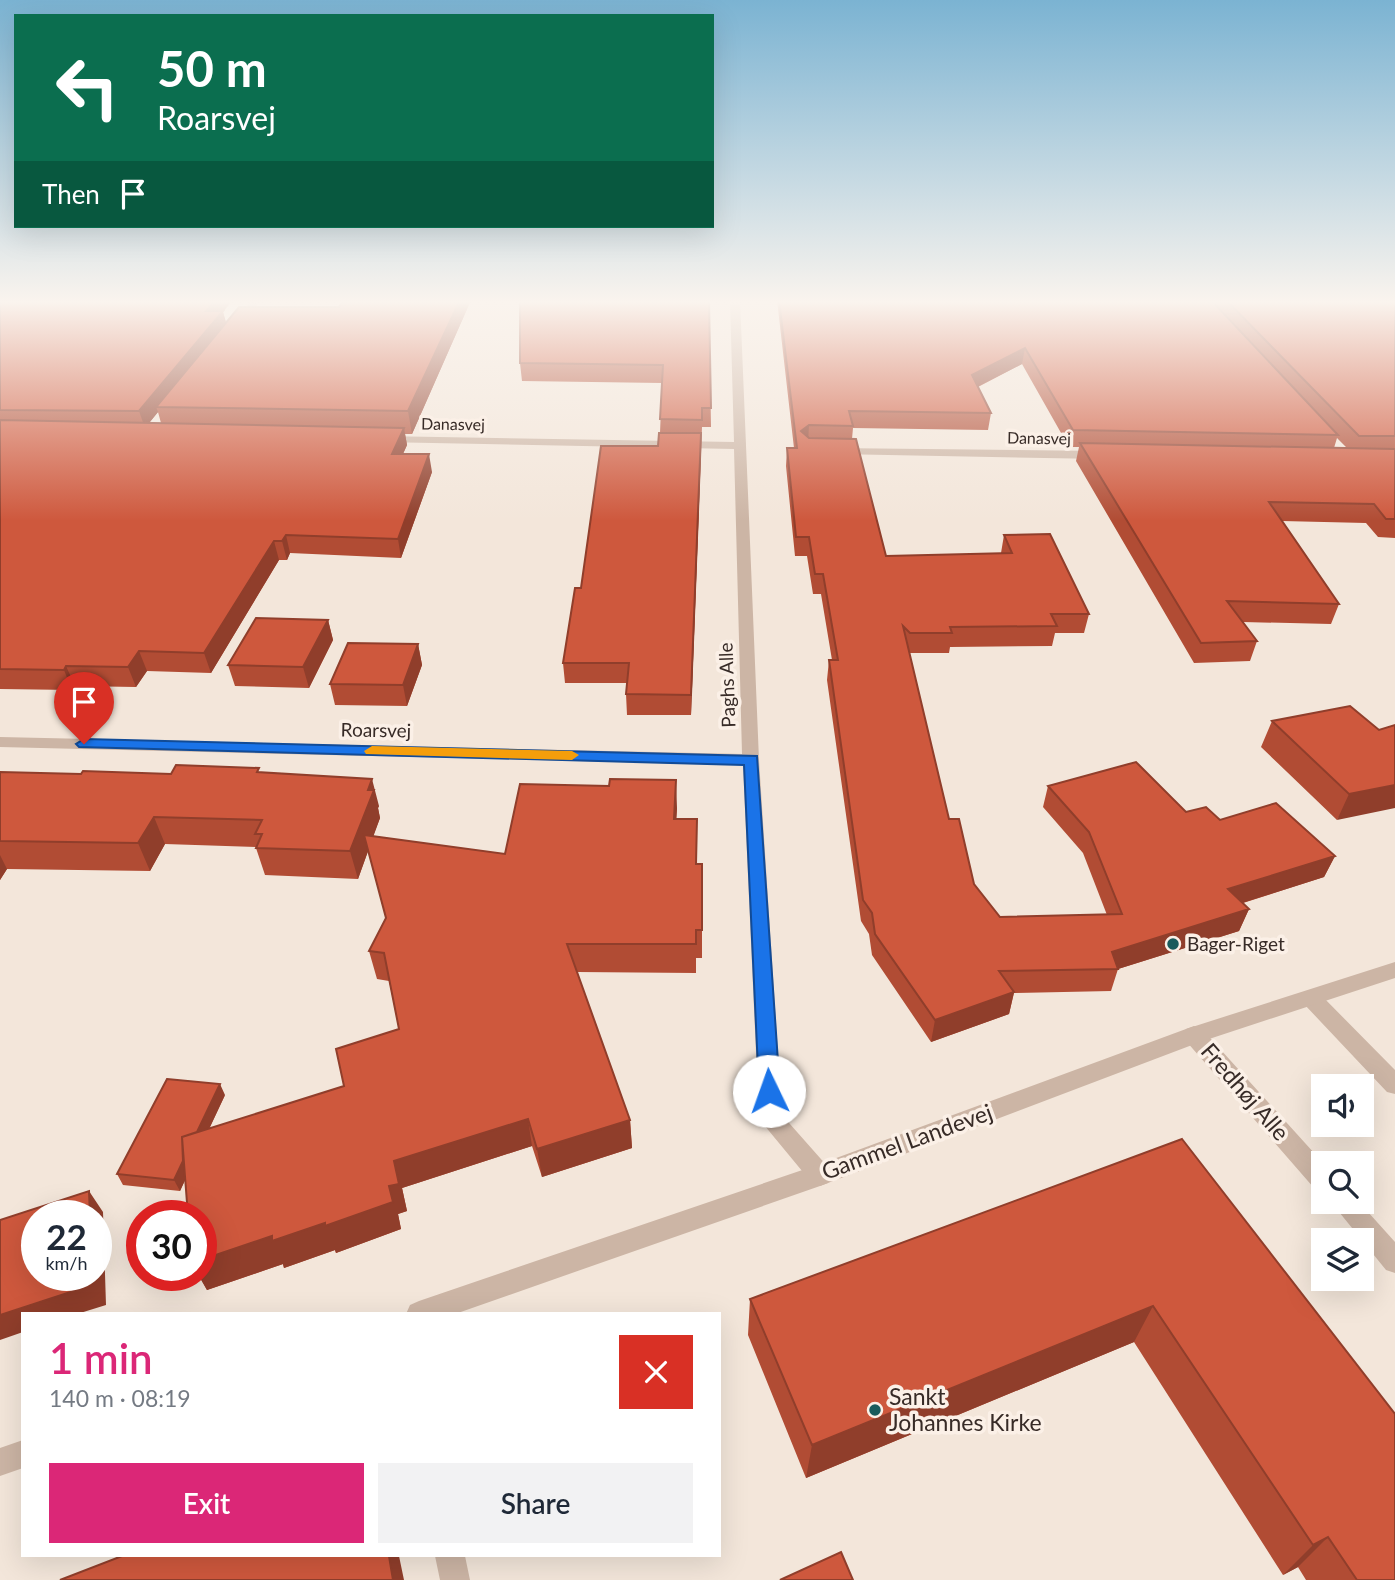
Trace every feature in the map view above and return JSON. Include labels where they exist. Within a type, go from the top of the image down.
[{"type":"street","name":"Paghs Alle","points":[[737,374],[751,760],[771,1119],[820,1174]]},
{"type":"street","name":"Danasvej","points":[[368,438],[738,446]]},
{"type":"street","name":"Danasvej","points":[[821,449],[1118,455]]},
{"type":"street","name":"Roarsvej","points":[[0,742],[751,760]]},
{"type":"street","name":"Gammel Landevej","points":[[425,1312],[820,1174],[1194,1035],[1395,970]]},
{"type":"street","points":[[1311,998],[1395,1086]]},
{"type":"street","name":"Fredhøj Alle","points":[[1194,1035],[1311,1167]]},
{"type":"street","points":[[1354,1214],[1395,1261]]},
{"type":"street","points":[[0,1462],[21,1455]]},
{"type":"street","points":[[450,1557],[456,1580]]},
{"type":"building","points":[[0,374],[170,374],[139,411],[0,410]]},
{"type":"building","points":[[184,374],[425,374],[408,411],[156,407]]},
{"type":"building","points":[[663,374],[710,374],[711,408],[702,408],[702,420],[660,419]]},
{"type":"building","points":[[788,374],[974,374],[972,375],[991,413],[849,411],[853,426],[809,425],[801,431],[809,438],[856,439],[886,556],[1012,553],[1004,535],[1050,534],[1089,614],[1051,614],[1057,626],[950,627],[952,633],[910,633],[903,626],[949,819],[959,819],[974,884],[1000,917],[1122,914],[1089,832],[1048,786],[1136,762],[1186,812],[1206,807],[1220,820],[1276,803],[1335,856],[1228,889],[1249,909],[1112,952],[1118,969],[999,971],[1014,992],[935,1020],[875,934],[872,913],[863,900],[829,660],[838,660],[823,574],[815,574],[809,537],[796,537],[787,448],[797,448]]},
{"type":"building","points":[[1040,374],[1280,374],[1338,435],[1073,430]]},
{"type":"building","points":[[1298,374],[1395,374],[1395,436],[1359,436]]},
{"type":"building","points":[[0,420],[404,428],[392,454],[429,454],[398,539],[286,535],[282,541],[274,541],[204,653],[139,651],[128,667],[0,669]]},
{"type":"building","points":[[659,433],[701,433],[691,695],[626,694],[629,663],[563,663],[575,588],[581,588],[601,446],[658,446]]},
{"type":"building","points":[[1080,443],[1395,449],[1395,519],[1386,519],[1374,504],[1269,502],[1339,604],[1227,601],[1257,641],[1201,643]]},
{"type":"building","points":[[256,618],[328,620],[303,667],[228,665]]},
{"type":"building","points":[[348,643],[418,644],[403,685],[330,684]]},
{"type":"building","points":[[1350,706],[1379,730],[1395,725],[1395,785],[1349,794],[1272,721]]},
{"type":"building","points":[[176,765],[259,768],[257,772],[372,779],[368,790],[374,790],[350,851],[256,848],[262,834],[255,834],[262,820],[154,817],[138,843],[0,841],[0,772],[171,774]]},
{"type":"building","points":[[610,779],[676,780],[674,819],[697,819],[696,864],[702,864],[702,930],[696,930],[696,944],[567,944],[630,1120],[537,1149],[528,1119],[394,1161],[399,1184],[389,1186],[393,1202],[325,1226],[325,1223],[272,1241],[272,1236],[217,1255],[217,1200],[187,1200],[182,1137],[344,1086],[336,1049],[399,1029],[384,953],[369,951],[386,918],[364,835],[505,854],[520,784],[609,786]]},
{"type":"building","points":[[167,1079],[220,1084],[197,1132],[182,1137],[183,1161],[174,1180],[117,1174]]},
{"type":"building","name":"Sankt Johannes Kirke","points":[[1182,1139],[1395,1414],[1395,1580],[1357,1580],[1328,1537],[1313,1545],[1153,1306],[812,1445],[750,1299]]},
{"type":"building","points":[[89,1191],[89,1200],[61,1200]]},
{"type":"building","points":[[21,1213],[21,1291],[74,1291],[0,1315],[0,1220]]},
{"type":"building","points":[[841,1552],[853,1580],[780,1580]]},
{"type":"building","points":[[119,1557],[389,1557],[393,1580],[60,1580]]},
{"type":"slow traffic","points":[[372,751],[572,755]]},
{"type":"place","name":"Bager-Riget","points":[[1173,944]]},
{"type":"place","name":"Sankt Johannes Kirke","points":[[875,1410]]},
{"type":"route","points":[[84,744],[751,760],[769,1091]]}]
